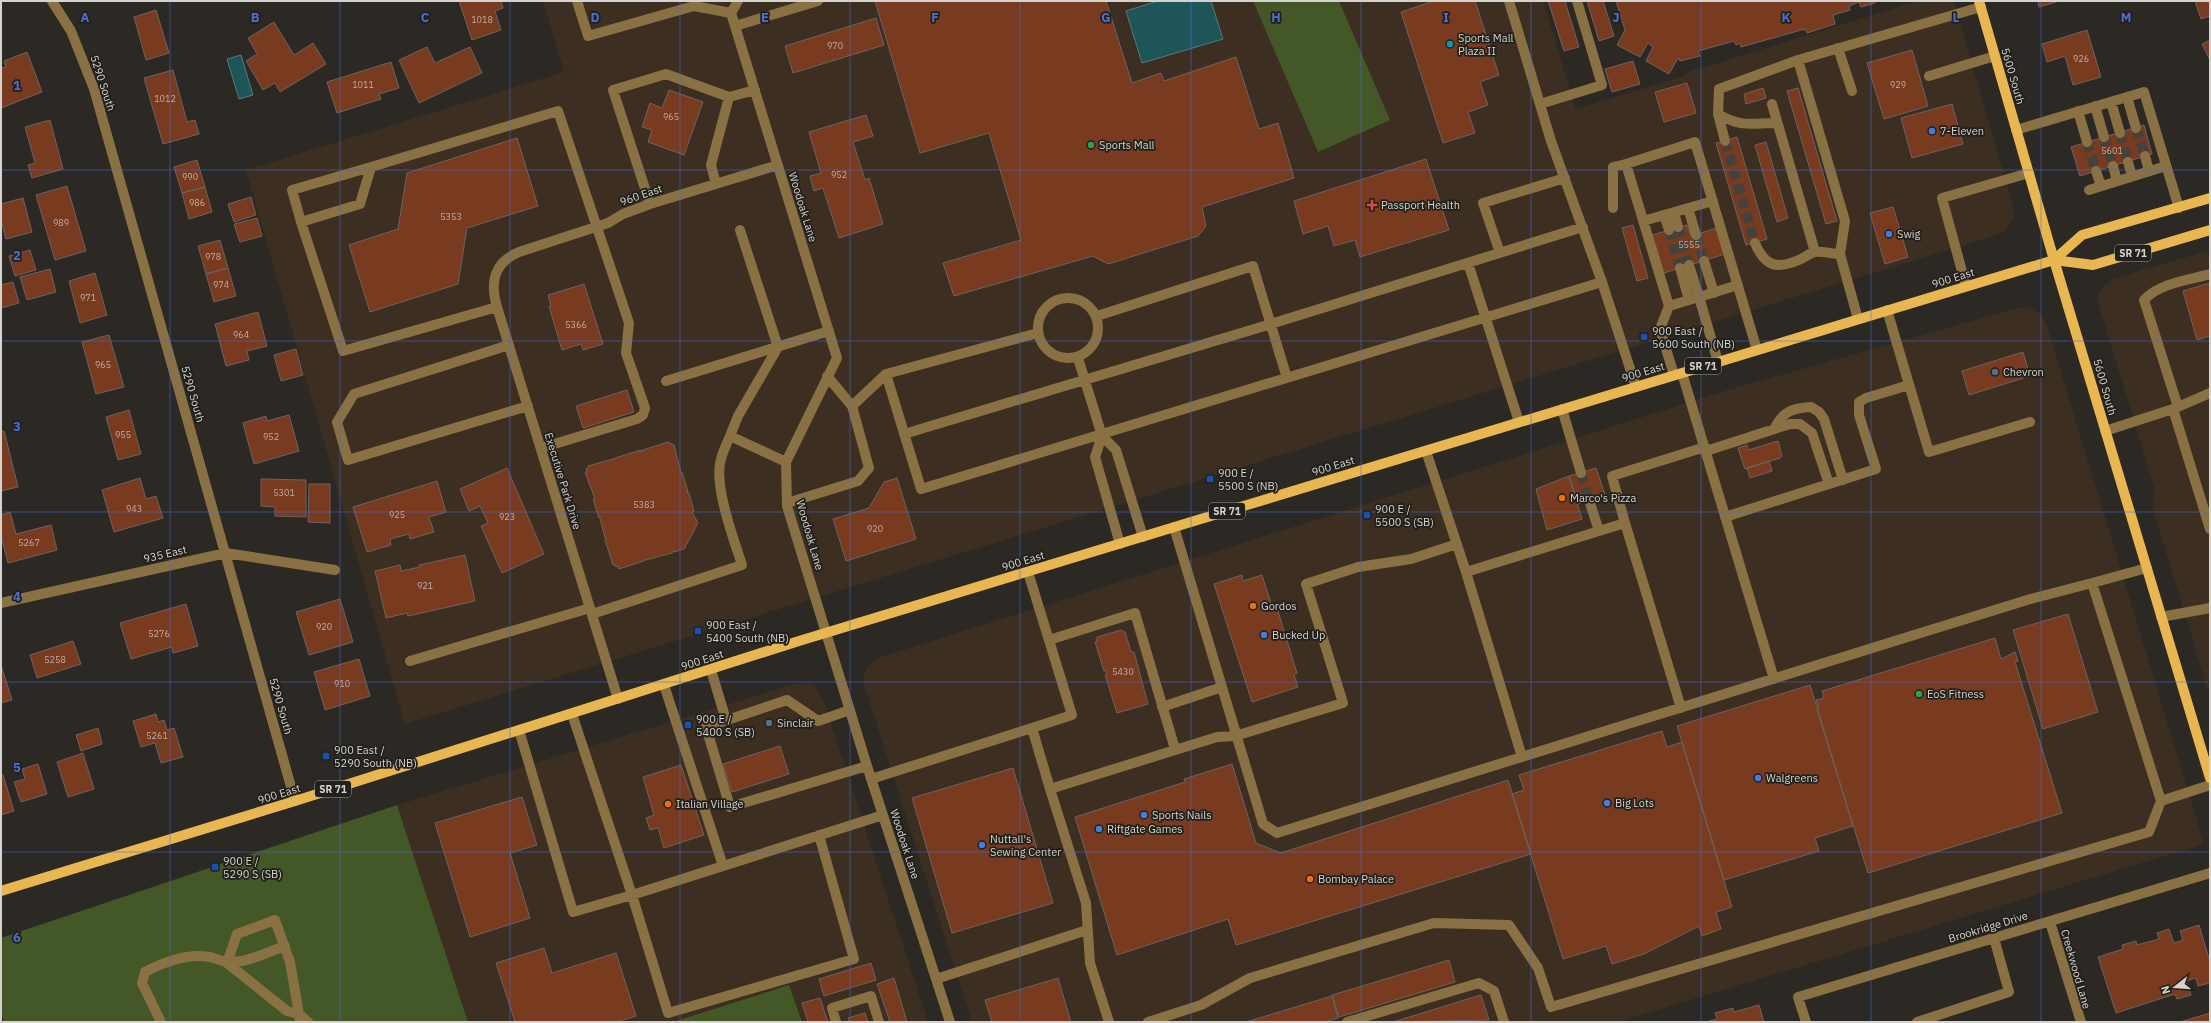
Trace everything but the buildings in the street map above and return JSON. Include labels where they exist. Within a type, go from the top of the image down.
[{"type":"main road","name":"5600 South","points":[[1980,4],[2054,260],[2210,778]]},
{"type":"main road","name":"900 East","points":[[2054,260],[2082,236],[2210,198]]},
{"type":"main road","name":"900 East","points":[[1,891],[295,801],[826,634],[1966,286],[2054,260],[2093,265],[2210,230]]},
{"type":"street","name":"5290 South","points":[[52,1],[71,31],[94,89],[295,801]]},
{"type":"street","points":[[577,1],[588,36],[694,6],[731,13],[738,1]]},
{"type":"street","points":[[735,26],[818,1]]},
{"type":"street","points":[[1509,1],[1540,104],[1602,282],[1636,387]]},
{"type":"street","points":[[1540,104],[1602,85],[1577,1]]},
{"type":"street","points":[[1726,140],[1718,114],[1719,89],[1798,60],[1980,4]]},
{"type":"street","name":"Woodoak Lane","points":[[731,13],[837,358],[786,462],[787,503],[882,815],[950,1022]]},
{"type":"street","points":[[1838,48],[1852,92]]},
{"type":"street","points":[[1930,76],[1995,56]]},
{"type":"street","points":[[1798,60],[1845,221],[1840,254],[1858,319]]},
{"type":"street","points":[[650,204],[613,90],[666,74],[729,97],[755,90]]},
{"type":"street","points":[[2016,130],[2144,92],[2179,208]]},
{"type":"street","points":[[716,184],[711,165],[729,97]]},
{"type":"street","points":[[2127,97],[2136,128]]},
{"type":"street","points":[[2111,102],[2120,133]]},
{"type":"street","points":[[1772,104],[1815,252]]},
{"type":"street","points":[[2095,106],[2104,137]]},
{"type":"street","points":[[497,307],[343,352],[292,190],[558,111],[629,322],[626,353],[645,408],[643,415],[637,419],[541,448]]},
{"type":"street","points":[[2078,111],[2087,142]]},
{"type":"street","points":[[1718,114],[1730,121],[1745,125],[1777,123]]},
{"type":"street","points":[[1612,208],[1613,167],[1695,142],[1757,350]]},
{"type":"street","points":[[2145,156],[2149,171]]},
{"type":"street","points":[[2128,162],[2132,176]]},
{"type":"street","name":"960 East","points":[[498,270],[512,255],[608,223],[623,214],[650,204],[778,164]]},
{"type":"street","points":[[1626,164],[1668,306],[1660,329],[1706,449],[1774,679]]},
{"type":"street","points":[[2113,166],[2117,181]]},
{"type":"street","points":[[2089,190],[2166,166]]},
{"type":"street","points":[[301,222],[360,204],[371,167]]},
{"type":"street","points":[[2096,171],[2101,186]]},
{"type":"street","points":[[1966,286],[1942,198],[2029,173]]},
{"type":"street","points":[[1500,253],[1483,203],[1565,178]]},
{"type":"street","points":[[1643,221],[1713,201]]},
{"type":"street","points":[[1688,208],[1696,235]]},
{"type":"street","points":[[1669,214],[1673,228]]},
{"type":"street","points":[[904,434],[1085,381],[1583,227]]},
{"type":"street","points":[[410,661],[591,611],[742,565],[726,516],[721,491],[720,460],[738,416],[778,347],[740,230]]},
{"type":"street","points":[[1755,243],[1760,256],[1768,264],[1778,265],[1794,262],[1815,252],[1840,254]]},
{"type":"street","points":[[1704,261],[1714,293]]},
{"type":"street","points":[[1468,263],[1519,422]]},
{"type":"street","points":[[1097,316],[1253,266],[1287,378]]},
{"type":"street","points":[[1685,266],[1694,298],[1718,362]]},
{"type":"street","name":"Executive Park Drive","points":[[498,270],[493,289],[497,307],[618,699]]},
{"type":"street","points":[[2210,274],[2160,288],[2151,293],[2144,300],[2210,529]]},
{"type":"street","points":[[886,374],[920,489],[1102,436],[1602,282]]},
{"type":"street","points":[[1668,306],[1738,285]]},
{"type":"street","points":[[1064,298],[1075,298],[1084,303],[1097,316],[1099,329],[1096,340],[1091,348],[1078,358],[1064,359],[1055,356],[1041,342],[1038,333],[1038,323],[1041,314],[1047,306],[1064,298]]},
{"type":"street","points":[[1887,310],[1929,452],[2030,422]]},
{"type":"street","points":[[666,381],[829,331]]},
{"type":"street","points":[[852,406],[886,374],[1038,333]]},
{"type":"street","points":[[509,345],[354,394],[337,422],[348,460],[528,406]]},
{"type":"street","points":[[1078,358],[1102,436],[1116,450],[1143,537]]},
{"type":"street","points":[[787,503],[858,481],[869,468],[852,406],[828,376]]},
{"type":"street","points":[[1725,517],[1876,470],[1859,415],[1859,402],[1866,398],[1910,385]]},
{"type":"street","points":[[2105,431],[2176,408],[2210,392]]},
{"type":"street","points":[[1774,430],[1781,417],[1786,412],[1811,407],[1819,412],[1824,419],[1843,480]]},
{"type":"street","points":[[1562,409],[1581,473]]},
{"type":"street","points":[[1681,708],[1612,476],[1774,430],[1790,424],[1800,424],[1808,428],[1812,433],[1829,484]]},
{"type":"street","points":[[730,436],[786,462]]},
{"type":"street","points":[[1102,436],[1095,457],[1120,544]]},
{"type":"street","points":[[1426,451],[1466,572],[1522,757]]},
{"type":"street","points":[[1589,500],[1599,531]]},
{"type":"street","points":[[1466,572],[1625,523]]},
{"type":"street","points":[[1174,527],[1222,687],[1235,736],[1263,824],[1277,833],[2027,600],[2147,568]]},
{"type":"street","points":[[1050,789],[1175,749],[1216,737],[1235,736],[1343,703],[1306,584],[1358,567],[1411,559],[1457,544]]},
{"type":"street","name":"935 East","points":[[1,603],[226,553],[335,570]]},
{"type":"street","points":[[871,779],[1072,715],[1028,572]]},
{"type":"street","points":[[1148,1022],[1201,1005],[1250,978],[1434,923],[1509,925],[1538,968],[1551,1007],[2149,832],[2161,801],[2092,583]]},
{"type":"street","points":[[2161,617],[2210,608]]},
{"type":"street","points":[[1049,640],[1135,613],[1175,749]]},
{"type":"street","points":[[711,670],[726,720]]},
{"type":"street","points":[[664,685],[723,866]]},
{"type":"street","points":[[1162,706],[1222,687]]},
{"type":"street","points":[[850,710],[818,721],[787,700],[706,727],[730,808],[867,766]]},
{"type":"street","points":[[572,714],[632,895],[668,1013],[854,960],[819,835]]},
{"type":"street","points":[[1032,728],[1086,903],[1090,963],[1108,1022]]},
{"type":"street","points":[[519,730],[573,912],[632,895],[882,815]]},
{"type":"street","points":[[2161,801],[2210,784]]},
{"type":"street","name":"Brookridge Drive","points":[[1806,1022],[1798,997],[2210,873]]},
{"type":"street","points":[[227,962],[237,934],[268,921],[275,920],[290,962],[300,1018]]},
{"type":"street","name":"Creekwood Lane","points":[[2050,922],[2081,1022]]},
{"type":"street","points":[[936,979],[1087,930]]},
{"type":"street","points":[[1917,1022],[2009,992],[1994,938]]},
{"type":"street","points":[[161,1022],[142,982],[144,972],[160,964],[190,956],[210,957],[227,962],[243,961],[285,946]]},
{"type":"street","points":[[227,962],[287,1011],[308,1022]]},
{"type":"street","points":[[1347,1022],[1479,983],[1494,991],[1504,1022]]},
{"type":"street","points":[[836,1022],[832,1008],[871,996],[879,1022]]},
{"type":"shaded area","points":[[543,1],[1543,1],[1576,109],[1685,76],[1685,73],[1918,1],[1954,1],[2013,207],[2013,218],[2006,231],[1994,236],[405,724],[246,170],[564,72]]},
{"type":"shaded area","points":[[2210,250],[2210,697],[2153,509],[2154,487],[2097,299],[2102,287],[2113,279]]},
{"type":"shaded area","points":[[2028,307],[2041,314],[2048,329],[2204,844],[1618,1022],[972,1022],[865,688],[863,677],[867,667],[873,662],[881,657],[1731,389],[2017,308]]},
{"type":"shaded area","points":[[808,683],[814,685],[823,699],[928,1022],[802,1022],[789,985],[673,1022],[468,1022],[397,805],[795,684]]},
{"type":"green space","points":[[1253,1],[1339,1],[1390,120],[1318,152]]},
{"type":"green space","points":[[397,805],[468,1022],[4,1022],[1,1012],[1,938]]},
{"type":"green space","points":[[789,985],[802,1022],[673,1022]]},
{"type":"water","points":[[1158,1],[1211,1],[1223,39],[1142,63],[1126,11]]},
{"type":"water","points":[[241,55],[253,95],[239,99],[227,59]]},
{"type":"tunnel","points":[[2136,128],[2145,156]]},
{"type":"tunnel","points":[[2120,133],[2128,162]]},
{"type":"tunnel","points":[[2104,137],[2113,166]]},
{"type":"tunnel","points":[[1725,141],[1755,243]]},
{"type":"tunnel","points":[[2087,142],[2096,171]]},
{"type":"tunnel","points":[[1678,227],[1689,265]]},
{"type":"tunnel","points":[[1669,230],[1680,268]]},
{"type":"tunnel","points":[[1696,235],[1704,261]]},
{"type":"tunnel","points":[[1581,473],[1589,500]]},
{"type":"place","name":"Sports Mall Plaza II","points":[[1450,44]]},
{"type":"place","name":"7-Eleven","points":[[1932,131]]},
{"type":"place","name":"Sports Mall","points":[[1091,145]]},
{"type":"place","name":"Passport Health","points":[[1372,205]]},
{"type":"place","name":"Swig","points":[[1889,234]]},
{"type":"place","name":"900 East / 5600 South (NB)","points":[[1644,337]]},
{"type":"place","name":"Chevron","points":[[1995,372]]},
{"type":"place","name":"900 E / 5500 S (NB)","points":[[1210,479]]},
{"type":"place","name":"Marco's Pizza","points":[[1562,498]]},
{"type":"place","name":"900 E / 5500 S (SB)","points":[[1367,515]]},
{"type":"place","name":"Gordos","points":[[1253,606]]},
{"type":"place","name":"900 East / 5400 South (NB)","points":[[698,631]]},
{"type":"place","name":"Bucked Up","points":[[1264,635]]},
{"type":"place","name":"EoS Fitness","points":[[1919,694]]},
{"type":"place","name":"Sinclair","points":[[769,723]]},
{"type":"place","name":"900 E / 5400 S (SB)","points":[[688,725]]},
{"type":"place","name":"900 East / 5290 South (NB)","points":[[326,756]]},
{"type":"place","name":"Walgreens","points":[[1758,778]]},
{"type":"place","name":"Big Lots","points":[[1607,803]]},
{"type":"place","name":"Italian Village","points":[[668,804]]},
{"type":"place","name":"Sports Nails","points":[[1144,815]]},
{"type":"place","name":"Riftgate Games","points":[[1099,829]]},
{"type":"place","name":"Nuttall's Sewing Center","points":[[982,845]]},
{"type":"place","name":"900 E / 5290 S (SB)","points":[[215,867]]},
{"type":"place","name":"Bombay Palace","points":[[1310,879]]}]
